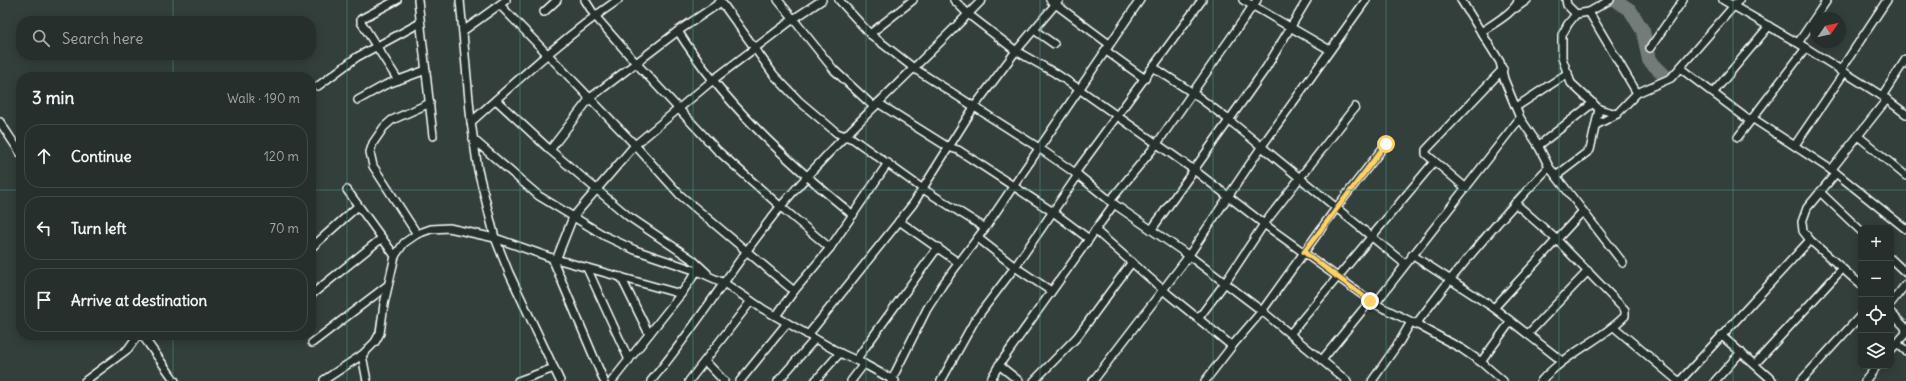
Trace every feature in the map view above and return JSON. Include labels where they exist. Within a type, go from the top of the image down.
[{"type":"street","points":[[397,0],[361,19],[361,22],[398,80]]},
{"type":"street","points":[[418,0],[433,136]]},
{"type":"street","points":[[460,0],[473,139],[478,170],[494,238],[560,381]]},
{"type":"street","points":[[544,12],[557,0]]},
{"type":"street","points":[[586,0],[595,16],[636,63],[678,110],[717,150],[830,248]]},
{"type":"street","points":[[471,122],[548,53],[618,0]]},
{"type":"street","points":[[778,0],[792,20],[834,70],[876,105],[948,147],[958,150],[1053,212],[1088,239]]},
{"type":"street","points":[[604,381],[554,259],[573,217],[635,145],[754,48],[822,0]]},
{"type":"street","points":[[839,0],[870,34],[914,69],[1039,148],[1077,174],[1112,203],[1152,229],[1262,310],[1347,381]]},
{"type":"street","points":[[870,34],[913,0]]},
{"type":"street","points":[[954,0],[968,14],[1016,51],[1055,73],[1079,89],[1156,145],[1194,170],[1230,196],[1264,224],[1338,278],[1373,302],[1462,349],[1481,362],[1503,381]]},
{"type":"street","points":[[651,381],[673,354],[745,251],[807,177],[845,136],[982,0]]},
{"type":"street","points":[[473,139],[539,196],[605,236],[635,250],[697,271],[724,283],[808,335],[893,380],[927,309],[985,228],[1140,0]]},
{"type":"street","points":[[941,381],[975,320],[1015,267],[1117,116],[1202,0]]},
{"type":"street","points":[[1243,0],[1252,7],[1330,50]]},
{"type":"street","points":[[990,381],[999,365],[1088,239],[1096,230],[1112,203],[1156,145],[1257,0]]},
{"type":"street","points":[[1152,229],[1266,68],[1307,0]]},
{"type":"street","points":[[1093,381],[1164,290],[1230,196],[1262,146],[1366,0]]},
{"type":"street","points":[[1460,0],[1503,69],[1504,79],[1520,118],[1538,146],[1549,168],[1623,262]]},
{"type":"street","points":[[1512,10],[1518,3],[1518,0]]},
{"type":"street","points":[[1481,32],[1527,0]]},
{"type":"street","points":[[1566,0],[1567,5],[1576,14]]},
{"type":"street","points":[[1610,0],[1589,11],[1576,14],[1562,35],[1562,58],[1571,83],[1599,109],[1616,114]]},
{"type":"street","points":[[1650,48],[1683,0]]},
{"type":"street","points":[[1723,0],[1737,3],[1769,26],[1884,98],[1906,114]]},
{"type":"street","points":[[1798,43],[1827,0]]},
{"type":"street","points":[[1795,145],[1887,0]]},
{"type":"street","points":[[550,150],[590,98],[720,1],[774,75],[799,101],[837,133],[853,139],[923,189],[985,228]]},
{"type":"street","points":[[808,335],[923,189],[974,107],[1055,1],[1145,79]]},
{"type":"street","points":[[463,31],[503,2],[548,53],[680,195],[745,251],[794,290]]},
{"type":"street","points":[[1596,125],[1616,114],[1637,93],[1671,78],[1737,3]]},
{"type":"street","points":[[1589,11],[1637,93]]},
{"type":"street","points":[[318,86],[357,57],[420,23]]},
{"type":"street","points":[[1713,93],[1769,26]]},
{"type":"street","points":[[1034,30],[1054,44]]},
{"type":"street","points":[[678,31],[713,80],[768,140],[807,177],[853,215]]},
{"type":"street","points":[[1738,137],[1806,48]]},
{"type":"street","points":[[1858,282],[1810,240],[1803,231],[1802,222],[1807,208],[1820,192],[1884,98],[1906,59]]},
{"type":"street","points":[[1153,67],[1193,93],[1229,120],[1405,264]]},
{"type":"street","points":[[1680,68],[1751,119],[1795,145],[1833,171],[1906,229]]},
{"type":"street","points":[[1466,188],[1434,162],[1426,154],[1426,150],[1503,69]]},
{"type":"street","points":[[358,100],[398,80],[426,70]]},
{"type":"street","points":[[1516,107],[1568,73]]},
{"type":"street","points":[[496,100],[550,150],[598,189],[628,216],[693,260],[712,277]]},
{"type":"street","points":[[417,234],[373,166],[370,152],[373,143],[384,127],[392,120],[430,103]]},
{"type":"street","points":[[1538,146],[1593,103]]},
{"type":"street","points":[[1198,319],[1225,283],[1264,224],[1355,107]]},
{"type":"street","points":[[1556,176],[1590,150],[1599,109]]},
{"type":"street","points":[[1322,360],[1405,264],[1520,118]]},
{"type":"street","points":[[0,122],[16,146]]},
{"type":"street","points":[[1858,136],[1906,176]]},
{"type":"street","points":[[1205,381],[1262,310],[1336,208],[1386,144]]},
{"type":"street","points":[[1290,334],[1434,162]]},
{"type":"street","points":[[776,316],[794,290],[830,248],[888,163]]},
{"type":"street","points":[[1372,381],[1413,323],[1515,203],[1549,168]]},
{"type":"street","points":[[347,190],[396,256]]},
{"type":"street","points":[[1820,192],[1858,228]]},
{"type":"street","points":[[1515,203],[1557,240],[1625,310],[1625,316],[1614,327],[1562,361],[1541,381]]},
{"type":"street","points":[[316,244],[358,206]]},
{"type":"street","points":[[1494,308],[1583,211]]},
{"type":"street","points":[[899,221],[959,263]]},
{"type":"street","points":[[324,380],[362,355],[375,342],[380,333],[388,285],[396,256],[404,243],[417,234],[431,229],[449,228],[494,238],[554,259],[681,294]]},
{"type":"street","points":[[1096,230],[1164,290],[1232,346]]},
{"type":"street","points":[[316,291],[382,238]]},
{"type":"street","points":[[978,238],[1015,267],[1051,291]]},
{"type":"street","points":[[1614,327],[1679,381],[1810,240]]},
{"type":"street","points":[[856,360],[938,247]]},
{"type":"street","points":[[1412,255],[1494,308],[1562,361]]},
{"type":"street","points":[[1893,261],[1906,273]]},
{"type":"street","points":[[1034,381],[1077,337],[1132,262]]},
{"type":"street","points":[[587,268],[629,360]]},
{"type":"street","points":[[1755,364],[1842,269]]},
{"type":"street","points":[[612,381],[681,294],[697,271]]},
{"type":"street","points":[[1528,334],[1588,271]]},
{"type":"street","points":[[621,277],[649,334]]},
{"type":"street","points":[[1894,299],[1906,284]]},
{"type":"street","points":[[316,340],[388,285]]},
{"type":"street","points":[[689,381],[751,301]]},
{"type":"street","points":[[1894,316],[1905,327],[1906,333],[1894,346]]},
{"type":"street","points":[[1802,381],[1858,318]]},
{"type":"street","points":[[1481,362],[1511,321]]},
{"type":"street","points":[[740,381],[788,323]]},
{"type":"street","points":[[1722,336],[1755,364],[1770,380]]},
{"type":"street","points":[[778,381],[816,339]]},
{"type":"street","points":[[85,381],[128,349],[134,340]]},
{"type":"street","points":[[146,340],[176,380]]},
{"type":"street","points":[[312,343],[316,340]]},
{"type":"street","points":[[1897,343],[1906,351]]},
{"type":"street","points":[[1715,381],[1741,352]]},
{"type":"street","points":[[816,381],[840,353]]},
{"type":"street","points":[[362,355],[367,381]]},
{"type":"street","points":[[705,361],[724,381]]},
{"type":"street","points":[[851,381],[864,364]]},
{"type":"street","points":[[999,365],[1019,381]]},
{"type":"street","points":[[518,381],[554,368]]},
{"type":"street","points":[[1865,381],[1875,369]]},
{"type":"waterway","points":[[1615,0],[1630,10],[1643,31],[1649,60],[1665,76]]},
{"type":"route","points":[[1370,301],[1304,252],[1386,144]]}]
